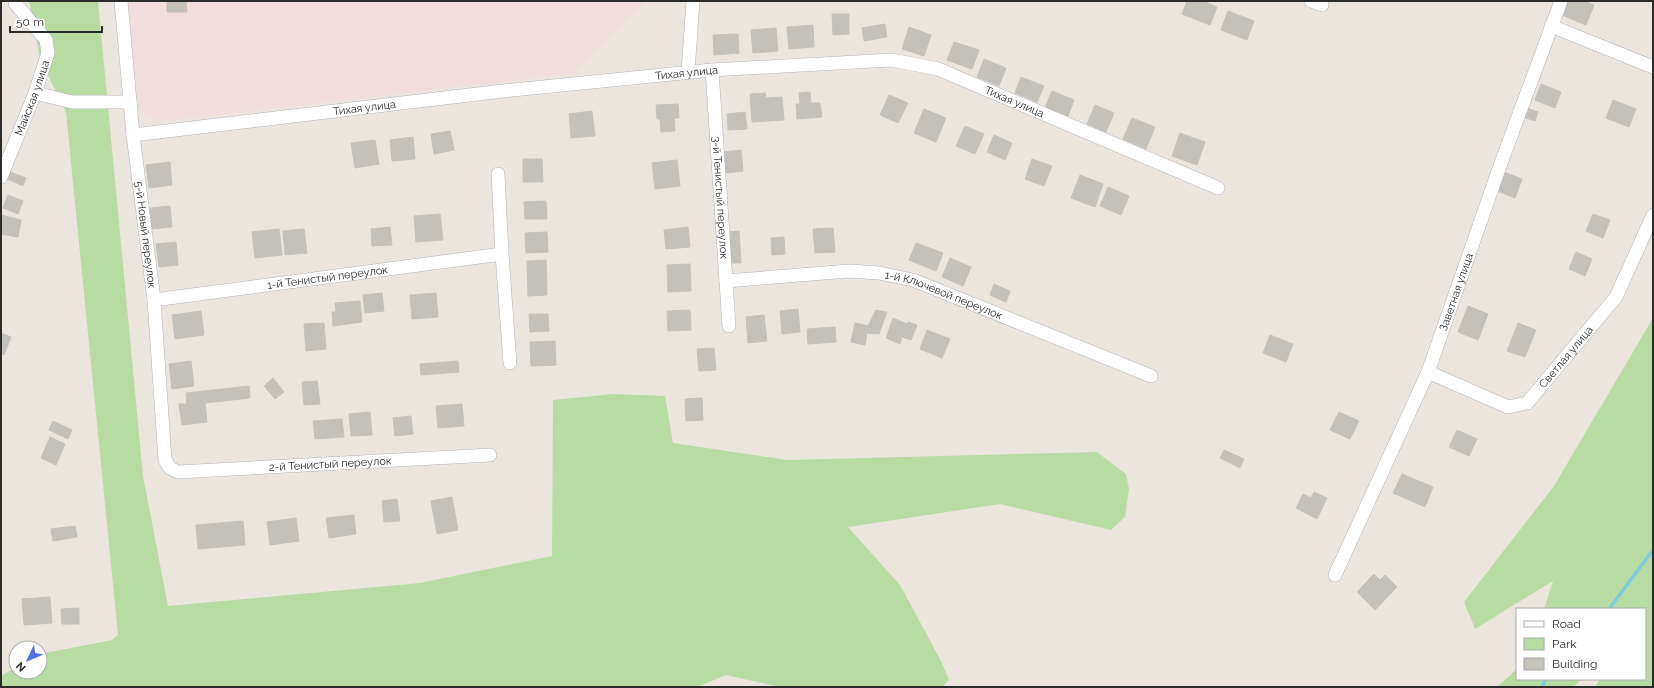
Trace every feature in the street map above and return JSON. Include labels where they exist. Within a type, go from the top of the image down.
[{"type":"street","name":"5-й Новый переулок","points":[[121,1],[133,135],[154,300],[165,460],[170,468]]},
{"type":"street","points":[[688,72],[693,1]]},
{"type":"street","name":"Заветная улица","points":[[1335,575],[1428,372],[1501,163],[1561,1]]},
{"type":"street","name":"Майская улица","points":[[1,178],[36,93],[48,53],[46,40],[15,3]]},
{"type":"street","points":[[1551,26],[1653,67]]},
{"type":"street","name":"Тихая улица","points":[[133,135],[503,91],[688,72],[892,60],[938,69],[1218,188]]},
{"type":"street","name":"3-й Тенистый переулок","points":[[712,70],[729,326]]},
{"type":"street","points":[[36,93],[72,102],[130,102]]},
{"type":"street","points":[[498,174],[510,364]]},
{"type":"street","name":"Светлая улица","points":[[1428,372],[1508,407],[1527,403],[1616,297],[1653,215]]},
{"type":"street","name":"1-й Тенистый переулок","points":[[154,300],[502,254]]},
{"type":"street","name":"1-й Ключевой переулок","points":[[726,281],[849,271],[879,272],[913,280],[1151,376]]},
{"type":"street","name":"2-й Тенистый переулок","points":[[170,468],[178,472],[490,455]]},
{"type":"shaded area","points":[[128,1],[646,1],[575,73],[157,122],[138,110]]},
{"type":"green space","points":[[29,1],[98,1],[143,476],[168,606],[420,583],[552,556],[553,400],[613,394],[665,396],[673,443],[788,460],[1097,452],[1126,474],[1129,489],[1125,517],[1111,530],[1000,504],[848,527],[900,585],[941,661],[949,680],[942,687],[780,687],[726,675],[697,687],[1,687],[1,676],[8,672],[8,680],[48,680],[48,652],[112,640],[118,635],[66,112],[40,59]]},
{"type":"green space","points":[[1653,318],[1653,687],[1595,687],[1599,680],[1646,680],[1646,608],[1544,608],[1553,581],[1475,629],[1464,602],[1554,486]]},
{"type":"green space","points":[[1516,670],[1516,680],[1581,680],[1573,687],[1497,687]]},
{"type":"building","points":[[167,1],[186,1],[187,12],[167,12]]},
{"type":"building","points":[[1187,1],[1203,1],[1217,7],[1210,25],[1182,14]]},
{"type":"building","points":[[1568,1],[1584,1],[1594,5],[1586,25],[1562,15]]},
{"type":"building","points":[[1228,11],[1254,21],[1247,40],[1221,30]]},
{"type":"building","points":[[832,14],[849,14],[849,34],[833,35]]},
{"type":"building","points":[[885,24],[887,37],[864,41],[862,28]]},
{"type":"building","points":[[813,25],[814,47],[789,49],[787,27]]},
{"type":"building","points":[[909,27],[931,35],[924,56],[902,49]]},
{"type":"building","points":[[776,28],[778,51],[753,53],[751,30]]},
{"type":"building","points":[[738,34],[739,53],[714,55],[713,35]]},
{"type":"building","points":[[954,42],[979,50],[972,69],[947,60]]},
{"type":"building","points":[[984,59],[1006,68],[999,86],[977,77]]},
{"type":"building","points":[[1021,77],[1044,86],[1037,102],[1015,93]]},
{"type":"building","points":[[1541,84],[1561,92],[1555,108],[1535,100]]},
{"type":"building","points":[[1052,91],[1074,100],[1068,116],[1045,107]]},
{"type":"building","points":[[810,92],[811,103],[820,103],[822,117],[797,119],[796,104],[800,104],[799,93]]},
{"type":"building","points":[[765,93],[766,98],[782,97],[784,120],[752,122],[750,94]]},
{"type":"building","points":[[889,95],[908,103],[898,123],[880,115]]},
{"type":"building","points":[[1613,100],[1636,109],[1629,127],[1606,118]]},
{"type":"building","points":[[678,104],[679,118],[674,118],[675,131],[661,132],[660,119],[657,119],[656,105]]},
{"type":"building","points":[[1095,105],[1114,113],[1106,132],[1087,124]]},
{"type":"building","points":[[1527,108],[1538,112],[1535,121],[1523,117]]},
{"type":"building","points":[[924,109],[946,118],[936,142],[914,133]]},
{"type":"building","points":[[592,111],[595,136],[571,138],[569,114]]},
{"type":"building","points":[[745,112],[747,129],[728,130],[727,114]]},
{"type":"building","points":[[1132,118],[1155,127],[1146,149],[1123,139]]},
{"type":"building","points":[[965,126],[984,134],[975,154],[956,146]]},
{"type":"building","points":[[450,131],[454,150],[434,154],[431,134]]},
{"type":"building","points":[[1180,133],[1205,142],[1197,165],[1172,156]]},
{"type":"building","points":[[994,135],[1012,143],[1005,160],[987,152]]},
{"type":"building","points":[[413,137],[415,159],[392,161],[390,140]]},
{"type":"building","points":[[375,140],[379,164],[355,168],[351,143]]},
{"type":"building","points":[[741,150],[743,171],[726,173],[724,152]]},
{"type":"building","points":[[523,159],[542,159],[543,182],[523,182]]},
{"type":"building","points":[[1032,159],[1052,166],[1044,186],[1025,179]]},
{"type":"building","points":[[677,160],[680,186],[655,189],[652,163]]},
{"type":"building","points":[[170,162],[172,185],[149,188],[146,165]]},
{"type":"building","points":[[8,171],[26,178],[23,186],[5,178]]},
{"type":"building","points":[[1504,172],[1522,179],[1515,198],[1497,191]]},
{"type":"building","points":[[1080,175],[1103,184],[1095,207],[1071,198]]},
{"type":"building","points":[[1108,187],[1129,196],[1121,215],[1100,206]]},
{"type":"building","points":[[8,195],[23,201],[18,214],[3,208]]},
{"type":"building","points":[[546,201],[547,219],[525,219],[524,202]]},
{"type":"building","points":[[170,206],[172,227],[152,229],[150,208]]},
{"type":"building","points":[[440,214],[443,240],[416,242],[414,216]]},
{"type":"building","points":[[1593,214],[1610,220],[1603,238],[1586,231]]},
{"type":"building","points":[[1,215],[21,220],[18,237],[1,234]]},
{"type":"building","points":[[390,227],[392,245],[372,246],[371,229]]},
{"type":"building","points":[[688,227],[690,247],[666,249],[664,230]]},
{"type":"building","points":[[833,228],[835,252],[815,253],[813,229]]},
{"type":"building","points":[[279,229],[282,255],[255,258],[252,232]]},
{"type":"building","points":[[304,229],[307,253],[285,255],[283,231]]},
{"type":"building","points":[[739,231],[741,263],[730,263],[728,232]]},
{"type":"building","points":[[547,232],[548,252],[526,253],[525,233]]},
{"type":"building","points":[[784,237],[785,254],[772,255],[771,238]]},
{"type":"building","points":[[176,242],[178,265],[159,267],[156,244]]},
{"type":"building","points":[[916,243],[943,253],[936,271],[909,260]]},
{"type":"building","points":[[1576,252],[1592,259],[1585,276],[1569,269]]},
{"type":"building","points":[[950,258],[971,267],[963,286],[942,277]]},
{"type":"building","points":[[546,260],[547,295],[528,296],[527,261]]},
{"type":"building","points":[[690,264],[691,291],[668,292],[667,265]]},
{"type":"building","points":[[994,284],[1010,291],[1006,302],[990,295]]},
{"type":"building","points":[[382,293],[384,311],[365,313],[363,295]]},
{"type":"building","points":[[436,293],[438,317],[412,319],[410,295]]},
{"type":"building","points":[[360,301],[362,322],[333,326],[332,312],[336,312],[335,303]]},
{"type":"building","points":[[1468,306],[1488,314],[1478,340],[1458,332]]},
{"type":"building","points":[[798,309],[800,332],[782,334],[780,311]]},
{"type":"building","points":[[690,310],[691,330],[668,331],[667,311]]},
{"type":"building","points":[[876,310],[887,312],[879,334],[867,333],[865,345],[851,342],[855,323],[868,326]]},
{"type":"building","points":[[201,311],[204,335],[175,339],[172,315]]},
{"type":"building","points":[[529,314],[548,314],[549,331],[530,332]]},
{"type":"building","points":[[764,315],[767,341],[748,343],[746,317]]},
{"type":"building","points":[[893,318],[907,324],[908,322],[917,325],[911,340],[902,337],[900,344],[886,338]]},
{"type":"building","points":[[324,323],[326,349],[306,351],[304,324]]},
{"type":"building","points":[[1518,323],[1536,330],[1525,357],[1507,351]]},
{"type":"building","points":[[835,327],[836,342],[808,344],[807,329]]},
{"type":"building","points":[[927,330],[950,339],[942,358],[920,349]]},
{"type":"building","points":[[1,333],[11,337],[4,355],[1,354]]},
{"type":"building","points":[[1270,335],[1293,344],[1286,362],[1263,353]]},
{"type":"building","points":[[555,341],[556,365],[531,366],[530,342]]},
{"type":"building","points":[[714,348],[716,370],[699,371],[697,349]]},
{"type":"building","points":[[191,361],[194,386],[172,389],[169,364]]},
{"type":"building","points":[[458,361],[459,372],[421,375],[420,364]]},
{"type":"building","points":[[273,378],[284,392],[275,399],[264,386]]},
{"type":"building","points":[[317,381],[320,404],[304,405],[302,382]]},
{"type":"building","points":[[249,386],[250,398],[205,403],[207,422],[182,425],[179,404],[187,404],[186,393]]},
{"type":"building","points":[[702,398],[703,420],[686,421],[685,399]]},
{"type":"building","points":[[462,404],[464,426],[438,428],[436,406]]},
{"type":"building","points":[[370,412],[372,435],[351,436],[349,414]]},
{"type":"building","points":[[1339,412],[1359,421],[1350,439],[1330,430]]},
{"type":"building","points":[[411,416],[413,434],[395,436],[393,418]]},
{"type":"building","points":[[342,419],[344,437],[315,439],[313,421]]},
{"type":"building","points":[[53,421],[72,430],[68,439],[49,430]]},
{"type":"building","points":[[1457,430],[1477,439],[1469,456],[1449,447]]},
{"type":"building","points":[[50,437],[65,444],[56,465],[41,458]]},
{"type":"building","points":[[1224,450],[1244,459],[1240,468],[1220,458]]},
{"type":"building","points":[[1402,474],[1433,487],[1425,507],[1393,493]]},
{"type":"building","points":[[1314,492],[1327,498],[1317,519],[1296,508],[1303,494],[1311,498]]},
{"type":"building","points":[[452,497],[458,530],[437,534],[431,501]]},
{"type":"building","points":[[397,499],[400,521],[384,522],[382,501]]},
{"type":"building","points":[[354,515],[356,534],[329,538],[326,518]]},
{"type":"building","points":[[296,518],[299,541],[270,545],[267,522]]},
{"type":"building","points":[[243,521],[245,545],[198,549],[196,525]]},
{"type":"building","points":[[75,526],[77,537],[53,541],[51,529]]},
{"type":"building","points":[[1374,574],[1380,580],[1385,575],[1397,587],[1375,610],[1357,592]]},
{"type":"building","points":[[50,597],[52,623],[24,625],[22,599]]},
{"type":"building","points":[[79,608],[79,624],[62,624],[61,609]]},
{"type":"waterway","points":[[1610,608],[1653,550]]},
{"type":"waterway","points":[[1542,687],[1546,680]]}]
